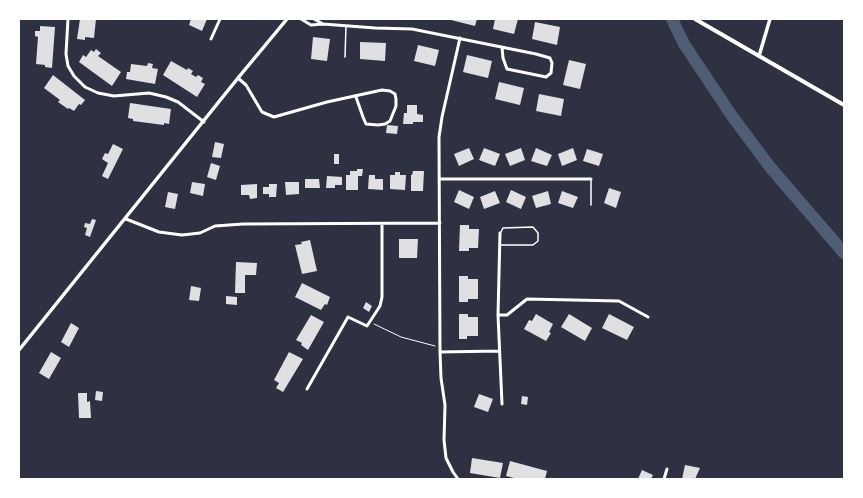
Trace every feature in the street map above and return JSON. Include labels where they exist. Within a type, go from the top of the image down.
[{"type":"main road","points":[[695,19],[844,105]]},
{"type":"street","points":[[68,19],[66,54],[68,66],[74,76],[85,87],[98,93],[114,96],[149,93],[166,97],[178,102],[204,122]]},
{"type":"street","points":[[211,39],[220,19]]},
{"type":"street","points":[[19,350],[287,19]]},
{"type":"street","points":[[300,19],[311,25],[323,24],[412,29],[502,47],[550,58],[552,63],[551,73],[546,77],[507,69],[503,58],[502,47]]},
{"type":"street","points":[[314,19],[323,24]]},
{"type":"street","points":[[759,56],[770,19]]},
{"type":"street","points":[[458,479],[446,458],[444,440],[445,405],[441,378],[440,352],[439,137],[442,117],[460,38]]},
{"type":"street","points":[[238,78],[246,85],[262,112],[274,117],[327,102],[382,90],[390,91],[395,94],[396,99],[396,106],[390,121],[378,126],[366,124],[362,118],[356,96]]},
{"type":"street","points":[[440,179],[591,179]]},
{"type":"street","points":[[126,218],[159,232],[182,235],[200,233],[216,226],[243,224],[440,223]]},
{"type":"street","points":[[307,389],[348,317],[367,326],[380,306],[382,297],[382,224]]},
{"type":"street","points":[[500,233],[498,351],[502,404]]},
{"type":"street","points":[[498,315],[507,315],[527,299],[619,301],[648,317]]},
{"type":"street","points":[[440,352],[498,351]]},
{"type":"street","points":[[664,479],[667,469]]},
{"type":"lane","points":[[345,57],[346,26]]},
{"type":"lane","points":[[591,179],[591,205]]},
{"type":"lane","points":[[499,245],[532,245],[538,241],[538,233],[533,227],[503,228],[500,233]]},
{"type":"path","points":[[370,322],[401,337],[440,347]]},
{"type":"building","points":[[80,19],[96,19],[94,38],[85,37],[85,40],[77,39]]},
{"type":"building","points":[[191,19],[207,19],[202,31],[189,25]]},
{"type":"building","points":[[447,19],[477,19],[475,26]]},
{"type":"building","points":[[495,19],[518,19],[514,34],[493,29]]},
{"type":"building","points":[[535,22],[560,27],[557,45],[532,39]]},
{"type":"building","points":[[40,26],[55,27],[52,68],[45,67],[45,65],[36,64],[38,37],[35,36],[35,31],[40,31]]},
{"type":"building","points":[[313,37],[330,39],[327,61],[311,59]]},
{"type":"building","points":[[360,42],[386,43],[385,61],[360,59]]},
{"type":"building","points":[[418,45],[439,50],[435,66],[414,61]]},
{"type":"building","points":[[96,49],[101,53],[98,56],[121,72],[112,86],[79,62],[83,55],[86,57],[91,50],[94,52]]},
{"type":"building","points":[[467,55],[492,61],[488,78],[463,72]]},
{"type":"building","points":[[569,60],[586,64],[580,89],[563,85]]},
{"type":"building","points":[[171,61],[187,70],[188,68],[193,71],[191,74],[196,77],[198,75],[203,78],[201,82],[205,84],[197,97],[163,75]]},
{"type":"building","points":[[148,63],[153,64],[152,68],[158,69],[155,84],[126,79],[127,72],[130,72],[131,64],[147,66]]},
{"type":"building","points":[[53,75],[85,100],[81,105],[79,104],[74,111],[58,102],[60,100],[44,88]]},
{"type":"building","points":[[499,82],[524,88],[520,105],[495,99]]},
{"type":"building","points":[[539,94],[564,99],[561,116],[536,111]]},
{"type":"building","points":[[130,103],[171,109],[169,124],[164,123],[164,125],[133,121],[133,119],[128,118]]},
{"type":"building","points":[[407,105],[417,105],[417,114],[423,115],[423,122],[403,124],[404,113],[407,113]]},
{"type":"building","points":[[387,125],[398,126],[397,134],[386,133]]},
{"type":"building","points":[[215,142],[224,144],[221,158],[212,157]]},
{"type":"building","points":[[113,144],[123,149],[108,179],[102,176],[108,163],[102,159],[105,153],[108,154]]},
{"type":"building","points":[[469,148],[474,159],[459,166],[454,154]]},
{"type":"building","points":[[484,148],[500,154],[495,166],[479,160]]},
{"type":"building","points":[[521,148],[525,160],[510,166],[505,154]]},
{"type":"building","points":[[536,148],[552,155],[547,166],[531,161]]},
{"type":"building","points":[[573,148],[577,160],[562,166],[558,154]]},
{"type":"building","points":[[587,149],[603,154],[599,166],[583,161]]},
{"type":"building","points":[[334,154],[339,154],[339,164],[334,164]]},
{"type":"building","points":[[211,163],[220,166],[216,180],[207,177]]},
{"type":"building","points":[[357,169],[363,169],[362,176],[358,176],[358,190],[346,190],[346,175],[350,175],[350,171],[357,171]]},
{"type":"building","points":[[413,171],[424,171],[423,191],[411,191],[411,175]]},
{"type":"building","points":[[395,172],[400,172],[400,175],[406,175],[405,190],[390,189],[390,175],[395,175]]},
{"type":"building","points":[[369,175],[375,175],[375,179],[383,179],[383,190],[368,189]]},
{"type":"building","points":[[327,176],[342,177],[342,185],[335,185],[335,188],[326,188]]},
{"type":"building","points":[[305,179],[319,179],[320,188],[305,188]]},
{"type":"building","points":[[192,182],[205,184],[203,196],[190,193]]},
{"type":"building","points":[[285,182],[299,182],[299,194],[286,195]]},
{"type":"building","points":[[257,184],[257,198],[250,199],[249,195],[241,195],[241,185]]},
{"type":"building","points":[[269,184],[277,184],[276,197],[269,197],[269,194],[263,194],[263,187],[269,187]]},
{"type":"building","points":[[609,188],[621,192],[616,208],[604,203]]},
{"type":"building","points":[[459,190],[474,197],[469,209],[454,202]]},
{"type":"building","points":[[511,190],[526,197],[521,209],[506,202]]},
{"type":"building","points":[[495,191],[500,203],[484,209],[480,197]]},
{"type":"building","points":[[548,191],[551,204],[536,208],[532,196]]},
{"type":"building","points":[[562,191],[578,197],[573,208],[558,203]]},
{"type":"building","points":[[168,192],[178,194],[175,209],[165,207]]},
{"type":"building","points":[[92,219],[96,220],[90,237],[85,235],[87,228],[84,227],[85,223],[90,224]]},
{"type":"building","points":[[460,225],[469,225],[469,229],[479,229],[478,248],[469,248],[469,251],[459,251]]},
{"type":"building","points":[[399,239],[418,239],[417,258],[399,258]]},
{"type":"building","points":[[310,240],[317,271],[302,274],[295,245],[302,244],[301,242]]},
{"type":"building","points":[[236,262],[257,263],[256,275],[245,275],[245,293],[235,293]]},
{"type":"building","points":[[459,276],[468,276],[468,279],[478,279],[478,299],[468,299],[468,302],[459,302]]},
{"type":"building","points":[[302,283],[330,297],[327,305],[325,304],[321,310],[295,297]]},
{"type":"building","points":[[191,286],[201,288],[199,301],[189,300]]},
{"type":"building","points":[[226,296],[237,297],[237,305],[226,304]]},
{"type":"building","points":[[366,302],[372,306],[369,312],[363,308]]},
{"type":"building","points":[[459,314],[468,314],[468,317],[478,317],[478,336],[467,336],[467,339],[459,339]]},
{"type":"building","points":[[536,314],[553,324],[549,332],[551,333],[546,341],[524,329],[529,320],[532,321]]},
{"type":"building","points":[[569,314],[592,328],[585,341],[561,327]]},
{"type":"building","points":[[609,314],[634,327],[627,340],[602,328]]},
{"type":"building","points":[[311,315],[324,322],[308,350],[301,345],[302,343],[296,340]]},
{"type":"building","points":[[71,323],[79,328],[69,347],[61,342]]},
{"type":"building","points":[[51,352],[61,358],[49,379],[39,373]]},
{"type":"building","points":[[289,352],[303,359],[283,392],[276,388],[279,383],[274,380]]},
{"type":"building","points":[[96,391],[103,392],[102,401],[95,400]]},
{"type":"building","points":[[78,393],[87,393],[87,402],[90,401],[91,418],[79,418]]},
{"type":"building","points":[[479,394],[493,399],[488,412],[474,407]]},
{"type":"building","points":[[522,396],[528,397],[527,405],[521,404]]},
{"type":"building","points":[[472,458],[503,463],[500,478],[470,473]]},
{"type":"building","points":[[510,461],[547,471],[545,479],[518,479],[506,476]]},
{"type":"building","points":[[685,465],[700,468],[695,479],[682,479]]},
{"type":"building","points":[[642,470],[653,475],[651,479],[638,479]]},
{"type":"waterway","points":[[672,19],[684,44],[732,116],[770,167],[844,253]]}]
